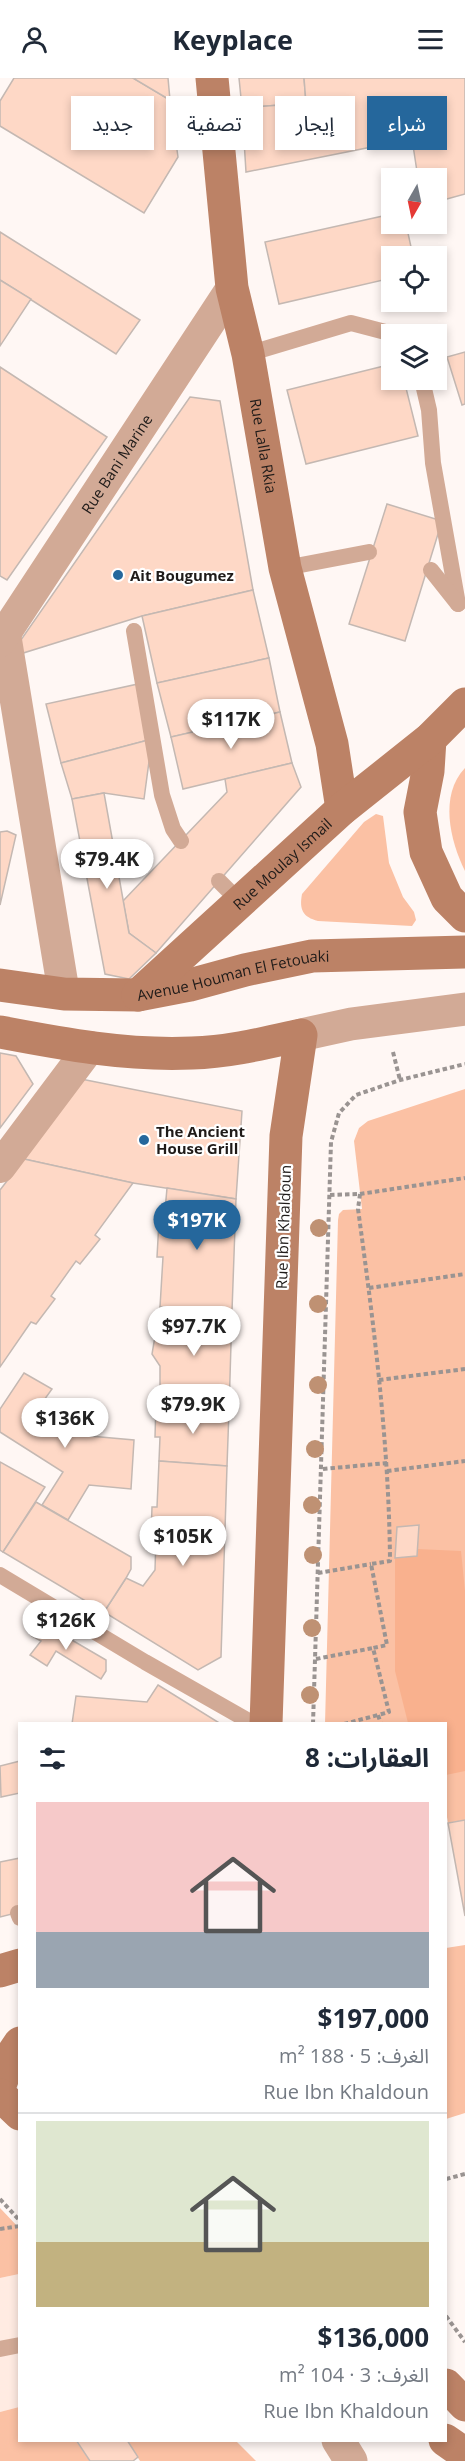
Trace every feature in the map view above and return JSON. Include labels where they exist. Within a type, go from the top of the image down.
[{"type":"main road","name":"Rue Lalla Rkia","points":[[212,78],[232,288],[248,354],[285,568],[332,744],[342,809]]},
{"type":"main road","name":"Rue Moulay Ismail","points":[[138,995],[229,891],[342,809],[430,739],[465,704]]},
{"type":"main road","points":[[430,739],[428,771],[420,812],[426,852],[447,898],[465,916]]},
{"type":"main road","name":"Avenue Houman El Fetouaki","points":[[0,986],[63,994],[138,995],[312,956],[465,952]]},
{"type":"main road","points":[[0,1032],[90,1047],[139,1052],[191,1053],[247,1047],[301,1035]]},
{"type":"main road","name":"Rue Ibn Khaldoun","points":[[266,1722],[286,1136],[301,1035]]},
{"type":"main road","points":[[0,1971],[18,1966]]},
{"type":"main road","points":[[0,2085],[11,2056],[18,2046]]},
{"type":"main road","points":[[0,2095],[18,2112]]},
{"type":"main road","points":[[447,2441],[465,2454]]},
{"type":"street","name":"Rue Bani Marine","points":[[2,638],[232,288]]},
{"type":"street","points":[[2,638],[63,994]]},
{"type":"street","points":[[301,1035],[351,1024],[465,1009]]},
{"type":"street","points":[[0,1167],[90,1047]]},
{"type":"street","points":[[339,2442],[351,2461]]},
{"type":"lane","points":[[248,354],[351,323],[381,331]]},
{"type":"lane","points":[[424,390],[429,410],[433,463],[458,604],[431,570]]},
{"type":"lane","points":[[285,568],[369,552]]},
{"type":"lane","points":[[134,631],[162,795],[173,829],[181,841]]},
{"type":"lane","points":[[0,1575],[250,1722]]},
{"type":"lane","points":[[0,2349],[18,2344]]},
{"type":"path","points":[[313,1722],[323,1469],[331,1142],[339,1113],[356,1095],[400,1080],[465,1064]]},
{"type":"path","points":[[330,1195],[360,1194],[465,1178]]},
{"type":"path","points":[[318,1573],[390,1561],[387,1463],[369,1288],[358,1209],[360,1194]]},
{"type":"path","points":[[369,1288],[465,1274]]},
{"type":"path","points":[[379,1380],[465,1370]]},
{"type":"path","points":[[387,1471],[465,1461]]},
{"type":"path","points":[[323,1469],[387,1463]]},
{"type":"path","points":[[316,1659],[387,1645],[371,1564]]},
{"type":"path","points":[[352,1722],[389,1712],[373,1648]]},
{"type":"path","points":[[378,1715],[380,1722]]},
{"type":"path","points":[[447,2179],[465,2174]]},
{"type":"path","points":[[0,2199],[18,2219]]},
{"type":"path","points":[[0,2229],[18,2226]]},
{"type":"path","points":[[447,2317],[465,2342]]},
{"type":"shaded area","points":[[465,768],[465,871],[455,846],[450,805],[452,791]]},
{"type":"shaded area","points":[[376,814],[383,816],[389,863],[403,897],[414,912],[416,920],[412,926],[318,921],[306,915],[301,904],[302,894],[364,822]]},
{"type":"shaded area","points":[[465,1089],[465,1820],[448,1823],[447,1722],[325,1722],[338,1220],[343,1210],[362,1209],[354,1141],[359,1128],[368,1121]],"holes":[[[397,1528],[417,1549],[417,1556],[395,1558]]]},
{"type":"shaded area","points":[[417,1549],[461,1551],[465,1591],[465,1771],[447,1775],[447,1722],[408,1722],[395,1671],[395,1558],[417,1556]]},
{"type":"shaded area","points":[[465,1945],[465,2113],[447,2119],[447,1948]]},
{"type":"shaded area","points":[[0,2208],[18,2227],[18,2274],[0,2278]]},
{"type":"shaded area","points":[[18,2274],[18,2407],[0,2412],[0,2278]]},
{"type":"shaded area","points":[[18,2407],[18,2442],[77,2442],[90,2461],[0,2461],[0,2412]]},
{"type":"shaded area","points":[[128,2442],[237,2442],[256,2461],[140,2461]]},
{"type":"building","points":[[14,78],[133,78],[166,98],[166,150],[177,150],[178,157],[144,213],[0,126],[0,101]]},
{"type":"building","points":[[133,78],[168,78],[170,96],[166,98]]},
{"type":"building","points":[[239,78],[304,78],[305,96],[275,96],[275,105],[263,106],[263,96],[241,96]]},
{"type":"building","points":[[304,78],[465,78],[465,194],[447,199],[447,168],[416,168],[414,150],[447,150],[447,96],[367,96],[367,148],[246,172],[245,150],[263,150],[263,106],[275,105],[275,150],[355,150],[355,96],[305,96]]},
{"type":"building","points":[[381,216],[381,234],[408,234],[411,246],[381,246],[381,281],[279,304],[265,242]]},
{"type":"building","points":[[0,232],[140,320],[116,354],[0,280]]},
{"type":"building","points":[[0,280],[31,299],[0,346]]},
{"type":"building","points":[[465,352],[465,404],[462,405],[447,357]]},
{"type":"building","points":[[0,367],[107,437],[7,580],[0,576]]},
{"type":"building","points":[[381,367],[381,390],[406,390],[418,436],[306,464],[287,390]]},
{"type":"building","points":[[190,397],[220,401],[253,590],[142,616],[20,654],[16,647]]},
{"type":"building","points":[[387,504],[442,521],[405,641],[349,624]]},
{"type":"building","points":[[253,590],[269,658],[157,683],[142,616]]},
{"type":"building","points":[[269,658],[280,712],[171,737],[157,683]]},
{"type":"building","points":[[138,684],[152,739],[61,763],[46,704]]},
{"type":"building","points":[[280,712],[292,763],[183,789],[171,737]]},
{"type":"building","points":[[152,739],[144,799],[104,793],[72,799],[61,763]]},
{"type":"building","points":[[292,763],[301,787],[156,953],[129,933],[123,901],[227,792],[225,779]]},
{"type":"building","points":[[104,793],[129,933],[156,953],[129,979],[105,974],[72,799]]},
{"type":"building","points":[[7,831],[16,835],[0,905],[0,832]]},
{"type":"building","points":[[0,1053],[16,1056],[33,1084],[0,1128]]},
{"type":"building","points":[[81,1079],[242,1111],[236,1199],[133,1183],[24,1159]]},
{"type":"building","points":[[24,1159],[133,1183],[95,1235],[100,1239],[80,1264],[76,1261],[51,1296],[55,1299],[36,1324],[31,1322],[0,1367],[0,1190]]},
{"type":"building","points":[[167,1188],[236,1199],[232,1311],[160,1307],[163,1257],[157,1257],[159,1221],[164,1222]]},
{"type":"building","points":[[160,1307],[232,1311],[229,1410],[160,1404],[160,1366],[152,1354]]},
{"type":"building","points":[[24,1373],[52,1389],[34,1414],[67,1434],[134,1440],[131,1489],[89,1485],[68,1520],[42,1505],[63,1472],[0,1432],[0,1409]]},
{"type":"building","points":[[156,1404],[229,1410],[227,1466],[159,1461],[160,1437],[155,1437]]},
{"type":"building","points":[[159,1461],[227,1466],[221,1657],[198,1670],[104,1612],[126,1578],[143,1586],[155,1570],[156,1536],[151,1536],[152,1507],[157,1507]]},
{"type":"building","points":[[0,1462],[45,1487],[3,1552],[0,1550]]},
{"type":"building","points":[[36,1502],[131,1557],[131,1569],[104,1612],[3,1552]]},
{"type":"building","points":[[419,1525],[417,1556],[395,1558],[397,1527]]},
{"type":"building","points":[[41,1622],[106,1660],[106,1671],[101,1679],[56,1651],[47,1666],[30,1655],[41,1641],[32,1636]]},
{"type":"building","points":[[158,1685],[218,1722],[72,1722],[76,1696],[147,1702]]},
{"type":"building","points":[[18,1762],[18,1793],[1,1797],[0,1766]]},
{"type":"building","points":[[465,1820],[465,1916],[448,1823]]},
{"type":"building","points":[[18,1858],[18,1912],[0,1917],[0,1862]]},
{"type":"building","points":[[77,2442],[128,2442],[138,2457],[133,2461],[90,2461]]},
{"type":"place","name":"Ait Bougumez","points":[[118,575]]},
{"type":"place","name":"The Ancient House Grill","points":[[144,1140]]}]
